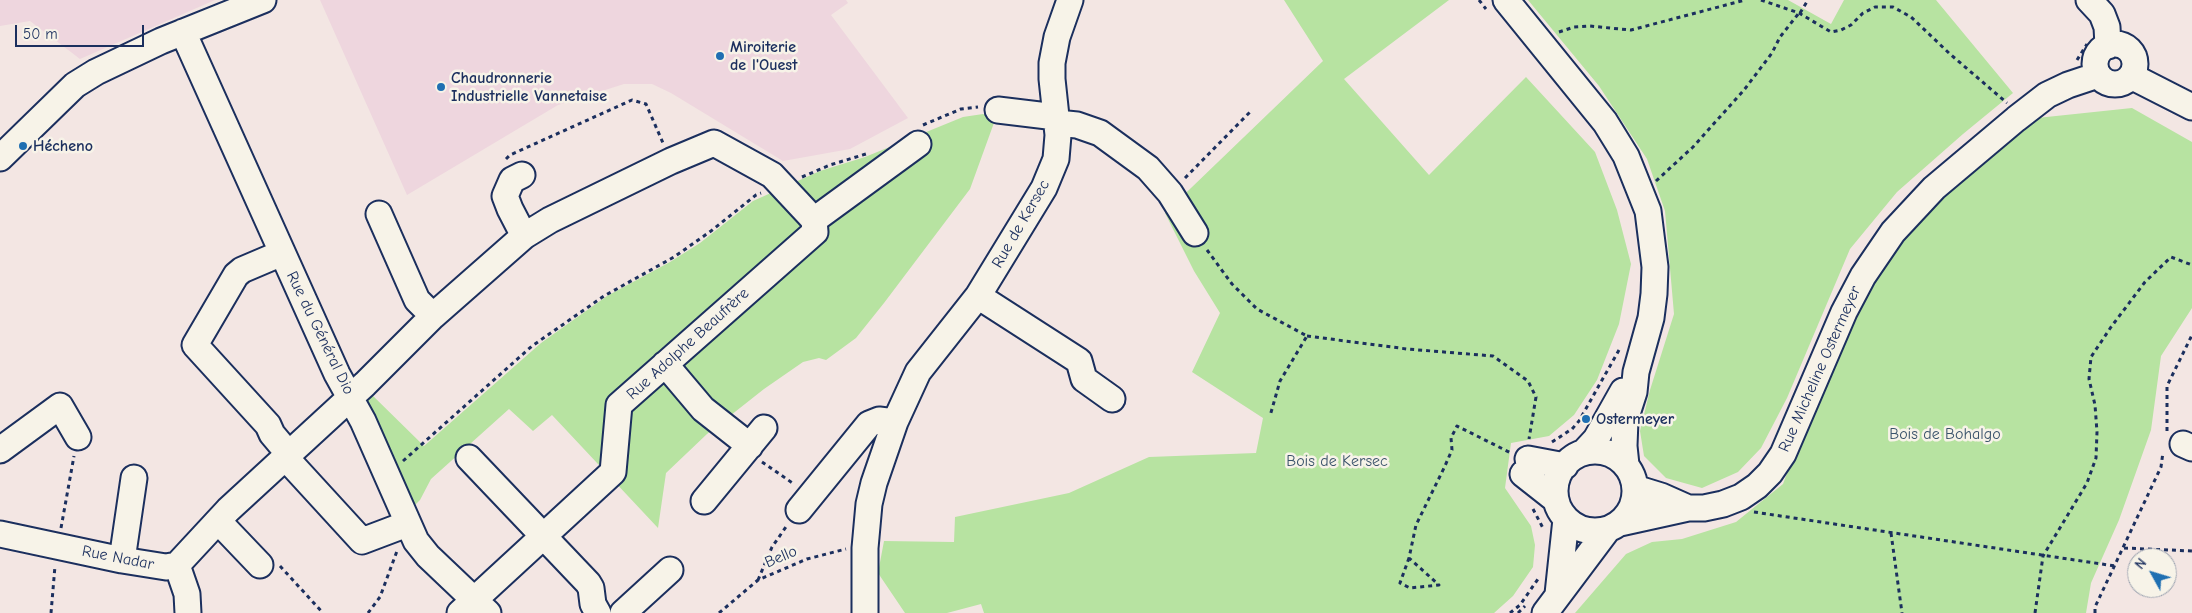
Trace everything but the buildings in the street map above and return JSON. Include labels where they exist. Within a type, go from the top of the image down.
[{"type":"street","points":[[0,158],[75,85],[135,53],[264,0]]},
{"type":"street","name":"Rue de Kersec","points":[[865,613],[865,548],[874,483],[895,422],[918,372],[978,296],[1023,224],[1052,171],[1058,147],[1052,79],[1054,51],[1070,0]]},
{"type":"street","points":[[2089,0],[2102,14],[2106,27],[2108,46]]},
{"type":"street","points":[[1496,8],[1605,122],[1626,156],[1641,190],[1648,212],[1653,242],[1654,294],[1651,318],[1636,372],[1634,392],[1625,420],[1626,464]]},
{"type":"street","name":"Rue du Général Dio","points":[[183,32],[337,374],[363,421],[410,528],[428,556],[474,609]]},
{"type":"street","points":[[2119,45],[2129,50],[2135,60],[2131,76],[2126,81],[2114,84],[2102,80],[2098,75],[2096,58],[2103,48],[2108,46],[2119,45]]},
{"type":"street","name":"Rue Micheline Ostermeyer","points":[[1614,526],[1688,508],[1704,508],[1741,497],[1770,473],[1792,435],[1844,312],[1863,276],[1893,232],[1934,188],[2047,95],[2068,85],[2098,75]]},
{"type":"street","points":[[2131,76],[2192,107]]},
{"type":"street","points":[[998,110],[1056,120],[1100,133],[1148,168],[1170,193],[1195,233]]},
{"type":"street","name":"Rue Adolphe Beaufrère","points":[[474,609],[543,537],[613,472],[619,405],[814,226],[918,136]]},
{"type":"street","name":"Rue Nadar","points":[[0,534],[122,560],[166,567],[178,565],[218,521],[350,397],[432,316],[524,236],[550,220],[671,161],[714,143],[772,175],[783,186]]},
{"type":"street","points":[[512,170],[512,180],[505,196],[524,236]]},
{"type":"street","points":[[783,186],[814,226]]},
{"type":"street","points":[[379,214],[417,300],[432,316]]},
{"type":"street","points":[[282,253],[242,270],[236,275],[195,345],[268,425],[287,455],[362,541],[410,528]]},
{"type":"street","points":[[978,296],[1079,361],[1084,379],[1112,399]]},
{"type":"street","points":[[665,364],[703,409],[753,442],[704,501]]},
{"type":"street","points":[[1543,595],[1555,518],[1555,489],[1575,459],[1596,439],[1636,372]]},
{"type":"street","points":[[0,450],[60,406],[78,437]]},
{"type":"street","points":[[805,503],[869,424],[879,420],[895,422]]},
{"type":"street","points":[[1543,595],[1614,526],[1632,507],[1635,488],[1632,475],[1626,464],[1607,452],[1596,451],[1575,459],[1526,458],[1555,518],[1586,530],[1597,531],[1614,526]]},
{"type":"street","points":[[469,458],[588,582],[598,613]]},
{"type":"street","points":[[122,560],[134,478]]},
{"type":"street","name":"Rue Micheline Ostermeyer","points":[[1635,488],[1661,496],[1688,508]]},
{"type":"street","points":[[218,521],[260,565]]},
{"type":"street","points":[[178,565],[187,594],[188,613]]},
{"type":"street","points":[[623,613],[670,570]]},
{"type":"path","points":[[1479,0],[1496,8]]},
{"type":"path","points":[[1485,0],[1496,8]]},
{"type":"path","points":[[1554,34],[1574,27],[1589,26],[1631,30],[1745,0]]},
{"type":"path","points":[[1761,0],[1799,13],[1830,32],[1842,30],[1852,25],[1863,13],[1875,7],[1893,8],[1911,17],[2011,106]]},
{"type":"path","points":[[1653,184],[1693,147],[1744,90],[1808,0]]},
{"type":"path","points":[[512,170],[510,155],[632,100],[646,104],[671,161]]},
{"type":"path","points":[[918,136],[961,109],[992,107],[998,110]]},
{"type":"path","points":[[1170,193],[1251,111]]},
{"type":"path","points":[[386,475],[504,370],[566,322],[604,296],[674,257],[711,231],[756,195],[783,186],[830,165],[876,150]]},
{"type":"path","points":[[1195,233],[1232,284],[1257,310],[1307,336],[1407,350],[1493,356],[1528,381],[1536,396],[1526,458],[1503,450],[1457,426],[1451,438],[1452,450],[1416,525],[1409,558],[1400,584],[1410,588],[1439,585],[1409,558]]},
{"type":"path","points":[[2035,613],[2043,556],[2088,482],[2096,458],[2097,432],[2095,405],[2089,379],[2090,357],[2146,282],[2171,257],[2192,265]]},
{"type":"path","points":[[2095,613],[2095,607],[2161,467],[2176,444],[2168,429],[2167,386],[2192,335]]},
{"type":"path","points":[[1270,416],[1280,381],[1307,336]]},
{"type":"path","points":[[1547,444],[1572,430],[1579,421],[1620,348]]},
{"type":"path","points":[[50,613],[57,546],[78,437]]},
{"type":"path","points":[[753,442],[805,503],[779,535],[758,580]]},
{"type":"path","points":[[1531,504],[1546,535]]},
{"type":"path","points":[[1753,512],[2114,566]]},
{"type":"path","points":[[368,613],[380,597],[395,561],[398,547],[410,528]]},
{"type":"path","points":[[1890,533],[1902,613]]},
{"type":"path","name":"Bello","points":[[719,613],[758,580],[807,559],[846,549],[865,548]]},
{"type":"path","points":[[2124,548],[2192,552]]},
{"type":"path","points":[[1510,613],[1520,605],[1542,572]]},
{"type":"path","points":[[1518,613],[1543,595]]},
{"type":"shaded area","points":[[0,0],[215,0],[80,59],[30,21],[0,26]]},
{"type":"shaded area","points":[[320,0],[846,0],[848,3],[831,15],[908,118],[850,149],[783,161],[671,93],[652,84],[624,84],[558,105],[407,195]]},
{"type":"green space","name":"Bois de Kersec","points":[[1284,0],[1449,0],[1344,79],[1429,175],[1526,77],[1595,152],[1617,210],[1631,264],[1619,324],[1597,380],[1574,415],[1549,436],[1511,443],[1505,488],[1531,526],[1535,545],[1533,567],[1513,596],[1494,613],[984,613],[981,604],[947,613],[905,613],[878,573],[884,541],[954,542],[955,517],[1069,493],[1149,457],[1256,453],[1263,418],[1192,372],[1220,313],[1194,271],[1165,213],[1323,61]]},
{"type":"green space","points":[[1528,0],[1788,0],[1831,24],[1844,0],[1936,0],[2013,93],[1897,192],[1850,249],[1787,398],[1761,448],[1738,472],[1702,488],[1666,478],[1644,456],[1640,431],[1650,390],[1674,314],[1665,211],[1647,159],[1599,86]]},
{"type":"green space","name":"Bois de Bohalgo","points":[[2132,108],[2192,142],[2192,308],[2161,356],[2151,430],[2119,520],[2091,583],[2086,613],[1575,613],[1626,554],[1652,542],[1682,539],[1736,522],[1783,484],[1836,339],[1883,255],[1944,193],[2037,118]]},
{"type":"green space","points":[[983,114],[995,120],[970,189],[884,303],[856,338],[826,360],[819,358],[803,362],[764,389],[707,434],[666,473],[658,528],[552,415],[533,431],[509,409],[431,479],[420,500],[412,508],[365,399],[370,393],[424,446],[541,343],[607,296],[670,262],[700,243],[753,201],[820,171],[865,157],[963,117]]},
{"type":"place","name":"Miroiterie de l'Ouest","points":[[720,56]]},
{"type":"place","name":"Chaudronnerie Industrielle Vannetaise","points":[[441,87]]},
{"type":"place","name":"Hécheno","points":[[23,146]]},
{"type":"place","name":"Ostermeyer","points":[[1586,419]]}]
